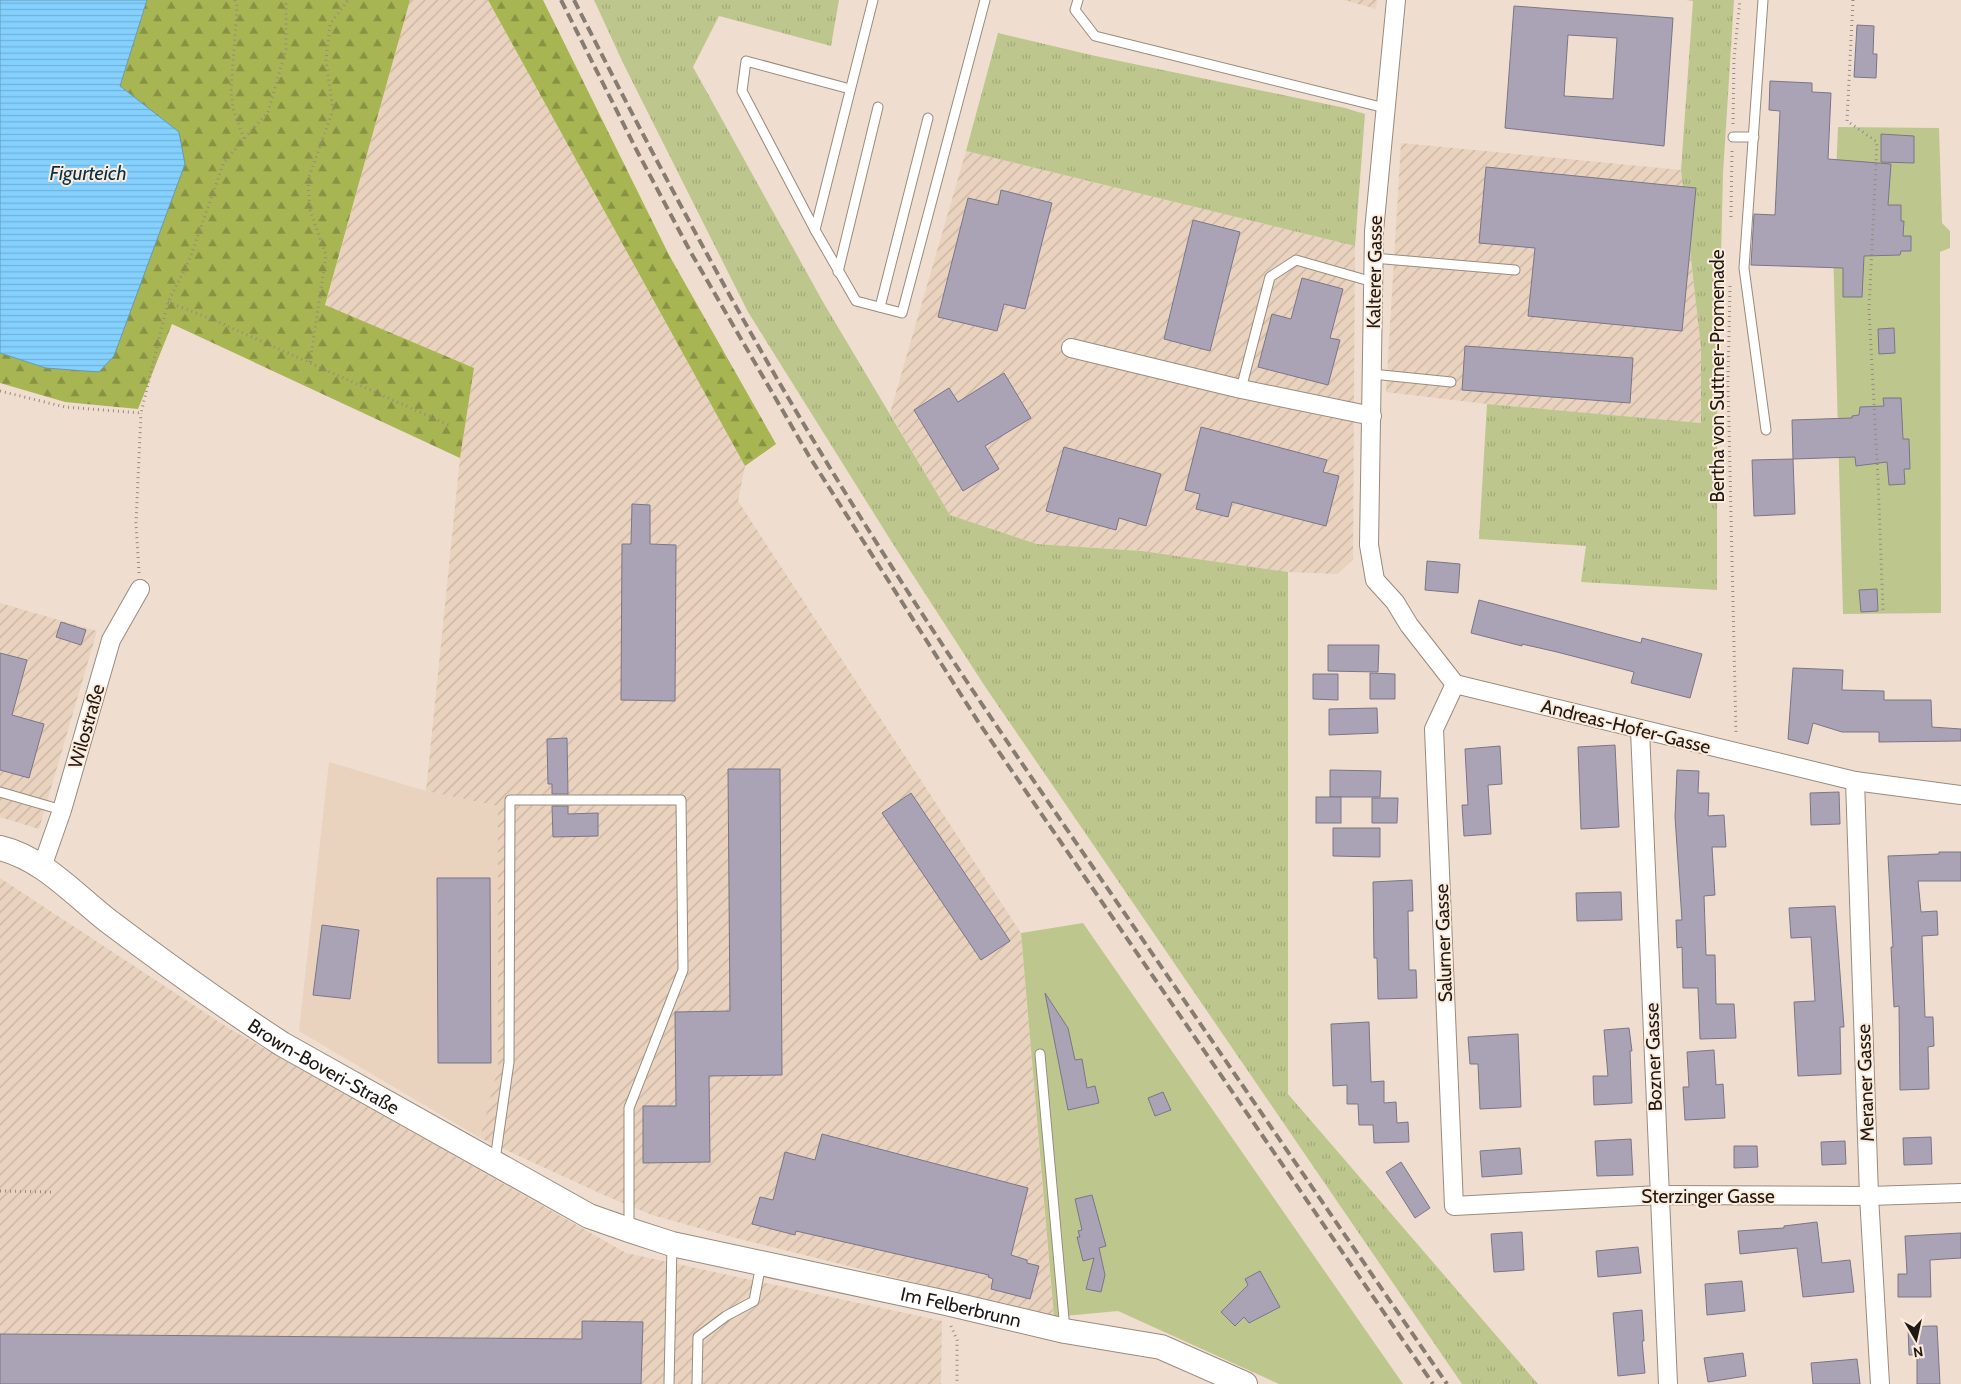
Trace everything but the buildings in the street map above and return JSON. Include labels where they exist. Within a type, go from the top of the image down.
[{"type":"street","name":"Kalterer Gasse","points":[[1396,0],[1374,231],[1369,545],[1375,580],[1395,602],[1409,625],[1455,684]]},
{"type":"street","points":[[1071,348],[1241,389],[1372,416]]},
{"type":"street","name":"Wilostraße","points":[[42,867],[62,810],[111,640],[140,589]]},
{"type":"street","name":"Andreas-Hofer-Gasse","points":[[1455,684],[1855,781],[1961,795]]},
{"type":"street","name":"Salurner Gasse","points":[[1454,1206],[1434,729],[1455,684]]},
{"type":"street","name":"Bozner Gasse","points":[[1640,730],[1668,1384]]},
{"type":"street","name":"Meraner Gasse","points":[[1855,781],[1868,1196],[1880,1384]]},
{"type":"street","name":"Brown-Boveri-Straße","points":[[0,848],[11,851],[42,867],[107,920],[282,1044],[590,1216],[672,1244]]},
{"type":"street","name":"Sterzinger Gasse","points":[[1454,1206],[1659,1195],[1868,1196],[1961,1193]]},
{"type":"street","name":"Im Felberbrunn","points":[[672,1244],[942,1302],[1065,1331],[1161,1347],[1245,1384]]},
{"type":"lane","points":[[815,230],[873,0]]},
{"type":"lane","points":[[850,89],[746,61],[742,91],[815,230],[856,301],[902,313],[985,0]]},
{"type":"lane","points":[[1078,0],[1075,10],[1095,36],[1385,108]]},
{"type":"lane","points":[[1763,0],[1744,268],[1766,430]]},
{"type":"lane","points":[[838,272],[878,107]]},
{"type":"lane","points":[[880,307],[928,118]]},
{"type":"lane","points":[[1733,137],[1754,137]]},
{"type":"lane","points":[[1373,258],[1515,270]]},
{"type":"lane","points":[[1241,389],[1270,276],[1296,260],[1373,282]]},
{"type":"lane","points":[[1372,374],[1451,382]]},
{"type":"lane","points":[[0,792],[62,810]]},
{"type":"lane","points":[[494,1163],[509,1062],[510,800],[681,800],[683,970],[629,1108],[629,1230]]},
{"type":"lane","points":[[1040,1054],[1065,1331]]},
{"type":"lane","points":[[669,1384],[672,1244]]},
{"type":"lane","points":[[697,1384],[698,1337],[726,1316],[754,1301],[761,1263]]},
{"type":"path","points":[[235,0],[237,6],[232,91],[233,109],[244,139]]},
{"type":"path","points":[[140,589],[136,523],[142,413],[168,302],[189,261],[224,162],[268,112],[286,49],[286,0]]},
{"type":"path","points":[[310,362],[326,255],[310,210],[308,180],[333,110],[326,60],[330,24],[348,0]]},
{"type":"path","name":"Bertha von Suttner-Promenade","points":[[1731,225],[1734,58],[1740,0]]},
{"type":"path","points":[[1853,0],[1846,121],[1877,142],[1869,310],[1883,611]]},
{"type":"path","name":"Bertha von Suttner-Promenade","points":[[1730,284],[1728,382],[1737,752]]},
{"type":"path","points":[[168,302],[310,362],[451,426]]},
{"type":"path","points":[[0,391],[65,407],[142,413]]},
{"type":"path","points":[[0,1191],[52,1192]]},
{"type":"path","points":[[942,1302],[957,1340],[956,1384]]},
{"type":"shaded area","points":[[410,0],[488,0],[745,466],[738,501],[1021,933],[1054,1317],[724,1235],[652,1215],[480,1138],[498,1068],[498,806],[426,791],[460,458],[474,368],[325,306]]},
{"type":"shaded area","points":[[1344,0],[1377,0],[1376,9]]},
{"type":"shaded area","points":[[1401,143],[1681,170],[1701,348],[1701,423],[1487,404],[1386,392]]},
{"type":"shaded area","points":[[966,151],[1355,246],[1353,559],[1337,574],[1288,572],[1142,551],[1037,544],[950,515],[890,413]]},
{"type":"shaded area","points":[[0,603],[97,631],[39,829],[0,817]]},
{"type":"shaded area","points":[[329,762],[426,791],[498,806],[498,1068],[480,1138],[299,1031]]},
{"type":"shaded area","points":[[0,878],[230,1029],[626,1253],[942,1321],[941,1384],[0,1384]]},
{"type":"green space","points":[[147,0],[410,0],[325,305],[474,368],[460,458],[172,324],[138,409],[65,402],[0,383],[0,353],[46,368],[179,132],[120,86]]},
{"type":"green space","points":[[488,0],[543,0],[669,255],[776,444],[745,466]]},
{"type":"green space","points":[[594,0],[839,0],[831,46],[719,16],[693,67],[823,302],[950,515],[1037,544],[1142,551],[1288,572],[1288,1094],[1538,1384],[1462,1384],[984,685],[893,544],[748,312],[623,63]]},
{"type":"green space","points":[[1686,0],[1734,0],[1723,174],[1717,425],[1717,590],[1581,582],[1586,546],[1479,539],[1487,404],[1701,423],[1701,348],[1681,170],[1693,1]]},
{"type":"green space","points":[[998,33],[1091,55],[1345,108],[1365,114],[1355,246],[966,151]]},
{"type":"green space","points":[[1838,127],[1939,128],[1942,223],[1950,231],[1950,248],[1940,252],[1941,613],[1843,614],[1833,246]]},
{"type":"green space","points":[[1083,923],[1403,1384],[1279,1384],[1118,1311],[1054,1317],[1021,933]]},
{"type":"water","name":"Figurteich","points":[[0,0],[147,0],[120,86],[179,132],[185,164],[114,356],[99,372],[46,368],[0,353]]},
{"type":"railway","points":[[561,0],[690,251],[809,456],[979,723],[1433,1384]]},
{"type":"railway","points":[[574,0],[632,114],[722,282],[785,393],[853,505],[1036,785],[1447,1384]]}]
